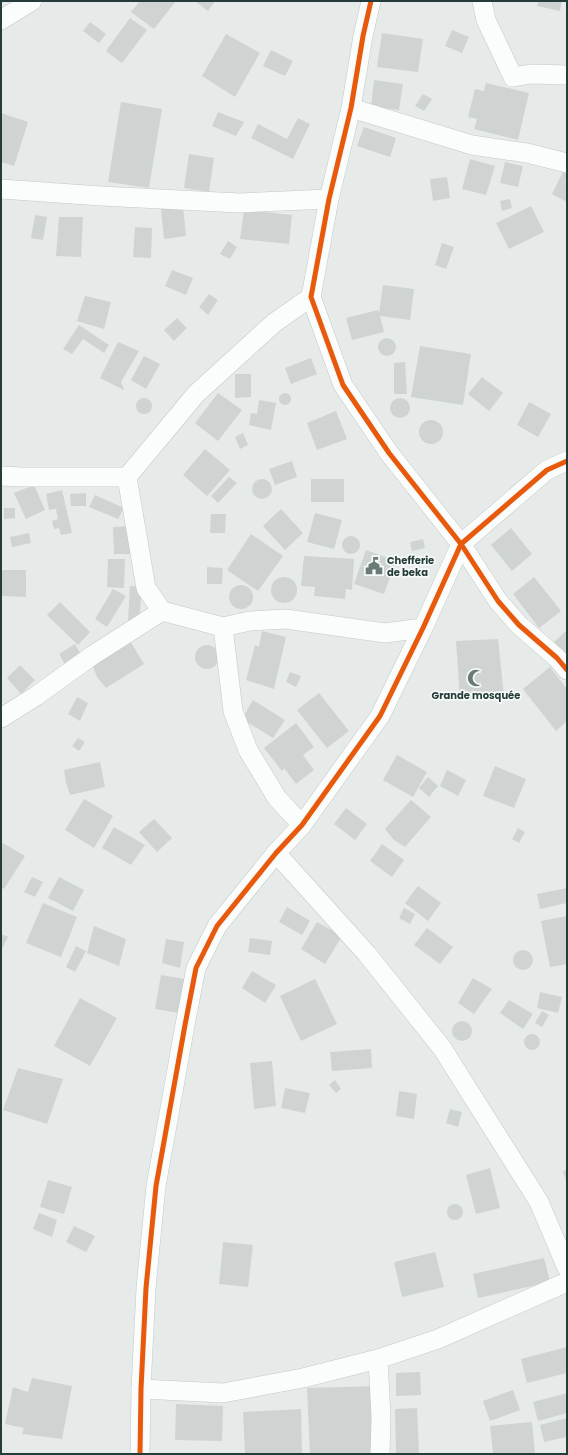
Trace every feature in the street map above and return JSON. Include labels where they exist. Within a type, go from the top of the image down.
[{"type":"street","points":[[1,20],[32,1]]},
{"type":"street","points":[[371,1],[363,36],[351,108],[329,199],[310,297],[343,385],[389,452],[460,544],[498,601],[518,625],[557,658],[567,670]]},
{"type":"street","points":[[482,1],[486,20],[513,77],[531,74],[567,75]]},
{"type":"street","points":[[351,108],[472,145],[527,154],[567,163]]},
{"type":"street","points":[[1,189],[240,203],[329,199]]},
{"type":"street","points":[[1,476],[127,476],[196,394],[274,323],[310,297]]},
{"type":"street","points":[[140,1454],[141,1389],[146,1288],[156,1186],[184,1025],[196,968],[217,926],[276,853],[302,825],[380,716],[460,544],[547,470],[567,461]]},
{"type":"street","points":[[127,476],[146,588],[162,611],[223,627],[250,621],[286,619],[385,633],[422,628]]},
{"type":"street","points":[[1,718],[36,696],[93,655],[162,611]]},
{"type":"street","points":[[223,627],[233,711],[248,750],[276,798],[302,825]]},
{"type":"street","points":[[276,853],[367,954],[442,1048],[539,1202],[567,1268]]},
{"type":"street","points":[[141,1389],[223,1393],[302,1378],[378,1359],[438,1340],[567,1282]]},
{"type":"street","points":[[378,1359],[381,1417],[380,1454]]},
{"type":"building","points":[[140,1],[176,1],[154,29],[131,12]]},
{"type":"building","points":[[195,1],[215,1],[208,11]]},
{"type":"building","points":[[538,1],[562,1],[560,11],[537,6]]},
{"type":"building","points":[[130,18],[147,30],[122,63],[106,51]]},
{"type":"building","points":[[90,22],[106,34],[99,43],[83,31]]},
{"type":"building","points":[[452,30],[469,37],[462,53],[445,46]]},
{"type":"building","points":[[382,33],[423,39],[418,72],[377,67]]},
{"type":"building","points":[[226,34],[260,53],[235,97],[202,76]]},
{"type":"building","points":[[271,50],[293,61],[285,76],[263,66]]},
{"type":"building","points":[[374,80],[403,84],[399,110],[371,107]]},
{"type":"building","points":[[486,83],[529,93],[518,140],[474,129],[477,119],[468,117],[475,89],[484,91]]},
{"type":"building","points":[[423,94],[432,99],[424,111],[415,106]]},
{"type":"building","points":[[121,102],[162,109],[149,188],[108,182]]},
{"type":"building","points":[[218,112],[244,122],[236,136],[212,126]]},
{"type":"building","points":[[1,113],[28,122],[14,166],[1,162]]},
{"type":"building","points":[[298,118],[310,124],[293,159],[251,138],[258,124],[287,139]]},
{"type":"building","points":[[364,127],[396,138],[390,157],[357,146]]},
{"type":"building","points":[[189,154],[214,158],[209,192],[184,188]]},
{"type":"building","points":[[470,159],[495,166],[486,195],[462,189]]},
{"type":"building","points":[[505,162],[523,166],[518,187],[500,183]]},
{"type":"building","points":[[565,168],[567,169],[567,202],[552,194]]},
{"type":"building","points":[[447,177],[450,198],[433,201],[430,179]]},
{"type":"building","points":[[510,199],[512,208],[502,211],[500,201]]},
{"type":"building","points":[[531,206],[544,232],[509,249],[496,223]]},
{"type":"building","points":[[183,207],[186,236],[164,239],[161,209]]},
{"type":"building","points":[[244,210],[292,215],[289,244],[240,239]]},
{"type":"building","points":[[35,215],[47,217],[43,240],[31,238]]},
{"type":"building","points":[[59,217],[83,217],[81,257],[56,256]]},
{"type":"building","points":[[135,227],[152,228],[151,258],[133,257]]},
{"type":"building","points":[[228,241],[237,247],[230,259],[220,254]]},
{"type":"building","points":[[442,243],[454,247],[446,269],[435,265]]},
{"type":"building","points":[[172,270],[193,278],[186,295],[165,286]]},
{"type":"building","points":[[383,285],[414,289],[410,320],[380,316],[384,332],[352,340],[346,318],[378,310],[379,313]]},
{"type":"building","points":[[209,294],[218,300],[208,315],[199,307]]},
{"type":"building","points":[[85,296],[111,302],[104,329],[77,321]]},
{"type":"building","points":[[177,318],[187,328],[174,341],[164,330]]},
{"type":"building","points":[[79,325],[109,345],[104,353],[83,339],[72,354],[63,349]]},
{"type":"building","points":[[387,338],[393,341],[396,347],[393,353],[387,356],[381,353],[378,347],[381,341]]},
{"type":"building","points":[[118,342],[139,351],[121,382],[124,390],[100,378]]},
{"type":"building","points":[[420,346],[471,354],[463,405],[411,397]]},
{"type":"building","points":[[144,356],[160,364],[146,389],[131,380]]},
{"type":"building","points":[[311,358],[317,374],[291,384],[285,368]]},
{"type":"building","points":[[405,362],[407,394],[394,394],[394,363]]},
{"type":"building","points":[[235,374],[251,374],[251,397],[235,398]]},
{"type":"building","points":[[482,377],[503,393],[489,411],[468,394]]},
{"type":"building","points":[[218,393],[242,410],[218,441],[195,423]]},
{"type":"building","points":[[285,393],[289,395],[291,399],[289,403],[285,405],[281,403],[279,399],[281,395]]},
{"type":"building","points":[[141,398],[147,398],[152,403],[150,412],[147,414],[141,414],[136,409],[136,403]]},
{"type":"building","points":[[400,398],[407,401],[410,408],[407,415],[400,418],[393,415],[390,408],[393,401]]},
{"type":"building","points":[[259,400],[276,403],[271,430],[249,425],[251,413],[257,414]]},
{"type":"building","points":[[529,402],[551,414],[538,437],[517,425]]},
{"type":"building","points":[[336,411],[347,439],[317,450],[307,423]]},
{"type":"building","points":[[431,420],[440,423],[443,432],[440,441],[431,444],[422,441],[419,432],[422,423]]},
{"type":"building","points":[[243,433],[248,445],[240,449],[235,437]]},
{"type":"building","points":[[205,449],[230,470],[207,496],[183,475]]},
{"type":"building","points":[[292,461],[297,477],[275,485],[269,469]]},
{"type":"building","points":[[229,477],[237,483],[218,503],[211,496]]},
{"type":"building","points":[[262,479],[269,482],[272,489],[269,496],[262,499],[255,496],[252,489],[255,482]]},
{"type":"building","points":[[311,479],[344,479],[344,502],[311,502]]},
{"type":"building","points":[[34,485],[45,510],[26,519],[14,493]]},
{"type":"building","points":[[62,490],[72,533],[61,535],[59,528],[54,529],[52,521],[58,519],[56,509],[49,510],[46,494]]},
{"type":"building","points":[[86,493],[86,506],[71,506],[70,494]]},
{"type":"building","points":[[95,495],[124,508],[118,519],[89,507]]},
{"type":"building","points":[[4,508],[15,508],[15,518],[4,519]]},
{"type":"building","points":[[281,509],[303,533],[285,550],[263,526]]},
{"type":"building","points":[[315,513],[342,520],[334,549],[307,542]]},
{"type":"building","points":[[211,514],[226,514],[225,533],[210,533]]},
{"type":"building","points":[[130,526],[131,554],[114,554],[113,527]]},
{"type":"building","points":[[511,528],[532,554],[512,571],[491,545]]},
{"type":"building","points":[[29,533],[31,543],[12,547],[10,537]]},
{"type":"building","points":[[251,534],[283,556],[258,591],[227,570]]},
{"type":"building","points":[[347,536],[355,536],[360,541],[358,552],[355,554],[347,554],[342,549],[342,541]]},
{"type":"building","points":[[423,539],[425,548],[412,551],[410,542]]},
{"type":"building","points":[[366,550],[396,561],[384,594],[354,584]]},
{"type":"building","points":[[304,556],[354,559],[352,590],[346,589],[345,599],[314,596],[315,587],[301,586]]},
{"type":"building","points":[[108,559],[125,559],[124,588],[107,587]]},
{"type":"building","points":[[207,567],[223,568],[222,584],[207,584]]},
{"type":"building","points":[[1,570],[26,570],[26,597],[1,596]]},
{"type":"building","points":[[284,577],[293,581],[297,590],[293,599],[284,603],[275,599],[271,590],[275,581]]},
{"type":"building","points":[[534,577],[561,611],[539,628],[513,594]]},
{"type":"building","points":[[241,585],[250,588],[253,597],[250,606],[241,609],[232,606],[229,597],[232,588]]},
{"type":"building","points":[[130,586],[142,587],[139,621],[128,621]]},
{"type":"building","points":[[113,589],[126,596],[107,627],[95,619]]},
{"type":"building","points":[[60,602],[90,632],[78,645],[47,615]]},
{"type":"building","points":[[567,630],[567,656],[553,643]]},
{"type":"building","points":[[262,631],[286,637],[274,689],[246,680],[255,645],[259,647]]},
{"type":"building","points":[[498,639],[504,696],[460,699],[456,641]]},
{"type":"building","points":[[130,641],[144,664],[106,688],[97,677],[92,664]]},
{"type":"building","points":[[75,644],[83,658],[67,668],[59,654]]},
{"type":"building","points":[[207,645],[212,646],[218,652],[218,662],[212,668],[207,669],[202,668],[196,662],[195,657],[196,652],[202,646]]},
{"type":"building","points":[[20,665],[35,680],[21,694],[7,678]]},
{"type":"building","points":[[550,667],[567,689],[567,721],[556,731],[523,689]]},
{"type":"building","points":[[290,672],[301,676],[296,687],[286,682]]},
{"type":"building","points":[[319,693],[349,731],[327,748],[297,710]]},
{"type":"building","points":[[77,697],[88,703],[80,721],[68,714]]},
{"type":"building","points":[[253,700],[285,720],[273,738],[242,719]]},
{"type":"building","points":[[296,723],[314,747],[303,755],[314,770],[296,784],[284,768],[282,771],[264,748]]},
{"type":"building","points":[[78,738],[85,742],[79,751],[72,746]]},
{"type":"building","points":[[397,755],[427,772],[413,797],[383,780]]},
{"type":"building","points":[[100,762],[105,787],[70,795],[64,770]]},
{"type":"building","points":[[495,766],[526,779],[514,808],[483,796]]},
{"type":"building","points":[[447,770],[466,780],[458,796],[440,786]]},
{"type":"building","points":[[428,777],[438,786],[429,797],[419,788]]},
{"type":"building","points":[[84,799],[113,816],[94,848],[65,830]]},
{"type":"building","points":[[411,800],[431,817],[405,847],[394,840],[385,829]]},
{"type":"building","points":[[346,808],[367,824],[355,840],[334,824]]},
{"type":"building","points":[[154,819],[172,838],[157,852],[139,832]]},
{"type":"building","points":[[114,827],[145,845],[131,865],[102,848]]},
{"type":"building","points":[[518,828],[525,832],[519,843],[512,839]]},
{"type":"building","points":[[1,842],[25,856],[4,889],[1,887]]},
{"type":"building","points":[[382,844],[404,860],[392,877],[370,861]]},
{"type":"building","points":[[32,877],[43,882],[35,897],[24,892]]},
{"type":"building","points":[[59,877],[84,890],[73,911],[48,898]]},
{"type":"building","points":[[418,886],[441,903],[428,921],[405,903]]},
{"type":"building","points":[[567,888],[567,903],[540,909],[537,894]]},
{"type":"building","points":[[43,903],[77,917],[61,957],[26,943]]},
{"type":"building","points":[[287,907],[310,921],[302,935],[279,922]]},
{"type":"building","points":[[404,908],[415,914],[410,924],[399,918]]},
{"type":"building","points":[[567,916],[567,964],[550,967],[541,921]]},
{"type":"building","points":[[317,922],[342,936],[325,964],[301,949]]},
{"type":"building","points":[[94,926],[126,939],[119,966],[87,953]]},
{"type":"building","points":[[427,928],[453,947],[440,964],[414,945]]},
{"type":"building","points":[[1,934],[8,937],[1,951]]},
{"type":"building","points":[[250,938],[272,941],[270,955],[248,952]]},
{"type":"building","points":[[166,939],[184,942],[180,968],[162,963]]},
{"type":"building","points":[[76,946],[86,951],[75,972],[66,967]]},
{"type":"building","points":[[519,950],[527,950],[533,956],[533,964],[527,970],[519,970],[513,964],[513,956]]},
{"type":"building","points":[[252,971],[276,985],[265,1003],[242,988]]},
{"type":"building","points":[[161,975],[185,979],[179,1013],[155,1009]]},
{"type":"building","points":[[473,978],[492,989],[474,1014],[458,1003]]},
{"type":"building","points":[[315,979],[337,1024],[301,1041],[280,996]]},
{"type":"building","points":[[540,992],[562,997],[558,1013],[537,1008]]},
{"type":"building","points":[[80,998],[117,1018],[90,1066],[54,1046]]},
{"type":"building","points":[[509,1000],[533,1014],[523,1029],[500,1013]]},
{"type":"building","points":[[542,1011],[549,1015],[542,1027],[535,1023]]},
{"type":"building","points":[[462,1021],[469,1024],[472,1031],[469,1038],[462,1041],[455,1038],[452,1031],[455,1024]]},
{"type":"building","points":[[529,1034],[535,1034],[540,1039],[538,1048],[535,1050],[529,1050],[524,1045],[524,1039]]},
{"type":"building","points":[[371,1049],[372,1068],[332,1071],[330,1052]]},
{"type":"building","points":[[272,1061],[276,1106],[254,1109],[250,1063]]},
{"type":"building","points":[[18,1068],[63,1079],[47,1124],[3,1110]]},
{"type":"building","points":[[335,1080],[341,1089],[336,1093],[329,1085]]},
{"type":"building","points":[[285,1088],[310,1093],[305,1113],[281,1108]]},
{"type":"building","points":[[399,1091],[417,1094],[414,1119],[396,1116]]},
{"type":"building","points":[[450,1109],[462,1112],[458,1127],[446,1123]]},
{"type":"building","points":[[490,1168],[500,1208],[476,1214],[466,1175]]},
{"type":"building","points":[[567,1170],[567,1185],[563,1171]]},
{"type":"building","points":[[48,1180],[72,1187],[64,1214],[40,1207]]},
{"type":"building","points":[[452,1204],[458,1204],[463,1209],[461,1218],[458,1220],[452,1220],[447,1215],[447,1209]]},
{"type":"building","points":[[39,1213],[57,1220],[52,1237],[33,1229]]},
{"type":"building","points":[[74,1226],[95,1236],[86,1252],[66,1242]]},
{"type":"building","points":[[223,1242],[253,1245],[248,1287],[219,1284]]},
{"type":"building","points":[[435,1252],[444,1287],[402,1297],[394,1262]]},
{"type":"building","points":[[544,1258],[550,1282],[478,1298],[473,1274]]},
{"type":"building","points":[[567,1347],[567,1373],[527,1383],[521,1359]]},
{"type":"building","points":[[420,1372],[421,1395],[396,1396],[396,1373]]},
{"type":"building","points":[[32,1378],[72,1386],[62,1439],[22,1434],[24,1428],[5,1424],[13,1387],[28,1392]]},
{"type":"building","points":[[375,1386],[377,1454],[310,1454],[307,1388]]},
{"type":"building","points":[[513,1390],[520,1410],[490,1421],[483,1401]]},
{"type":"building","points":[[567,1393],[567,1413],[538,1421],[533,1402]]},
{"type":"building","points":[[176,1404],[223,1406],[222,1441],[175,1440]]},
{"type":"building","points":[[417,1408],[419,1454],[396,1454],[395,1409]]},
{"type":"building","points":[[301,1409],[302,1454],[245,1454],[243,1412]]},
{"type":"building","points":[[567,1418],[567,1437],[544,1442],[540,1425]]},
{"type":"building","points":[[532,1422],[535,1454],[493,1454],[490,1426]]},
{"type":"cycle path","points":[[371,1],[363,36],[351,108],[329,199],[311,297],[343,385],[389,453],[461,544],[498,601],[519,625],[557,658],[567,670]]},
{"type":"cycle path","points":[[140,1454],[141,1389],[146,1288],[156,1186],[196,968],[217,926],[276,853],[302,825],[380,716],[423,628],[461,544],[547,470],[567,461]]},
{"type":"place","name":"Chefferie de beka","points":[[374,566]]},
{"type":"place","name":"Grande mosquée","points":[[476,678]]}]
